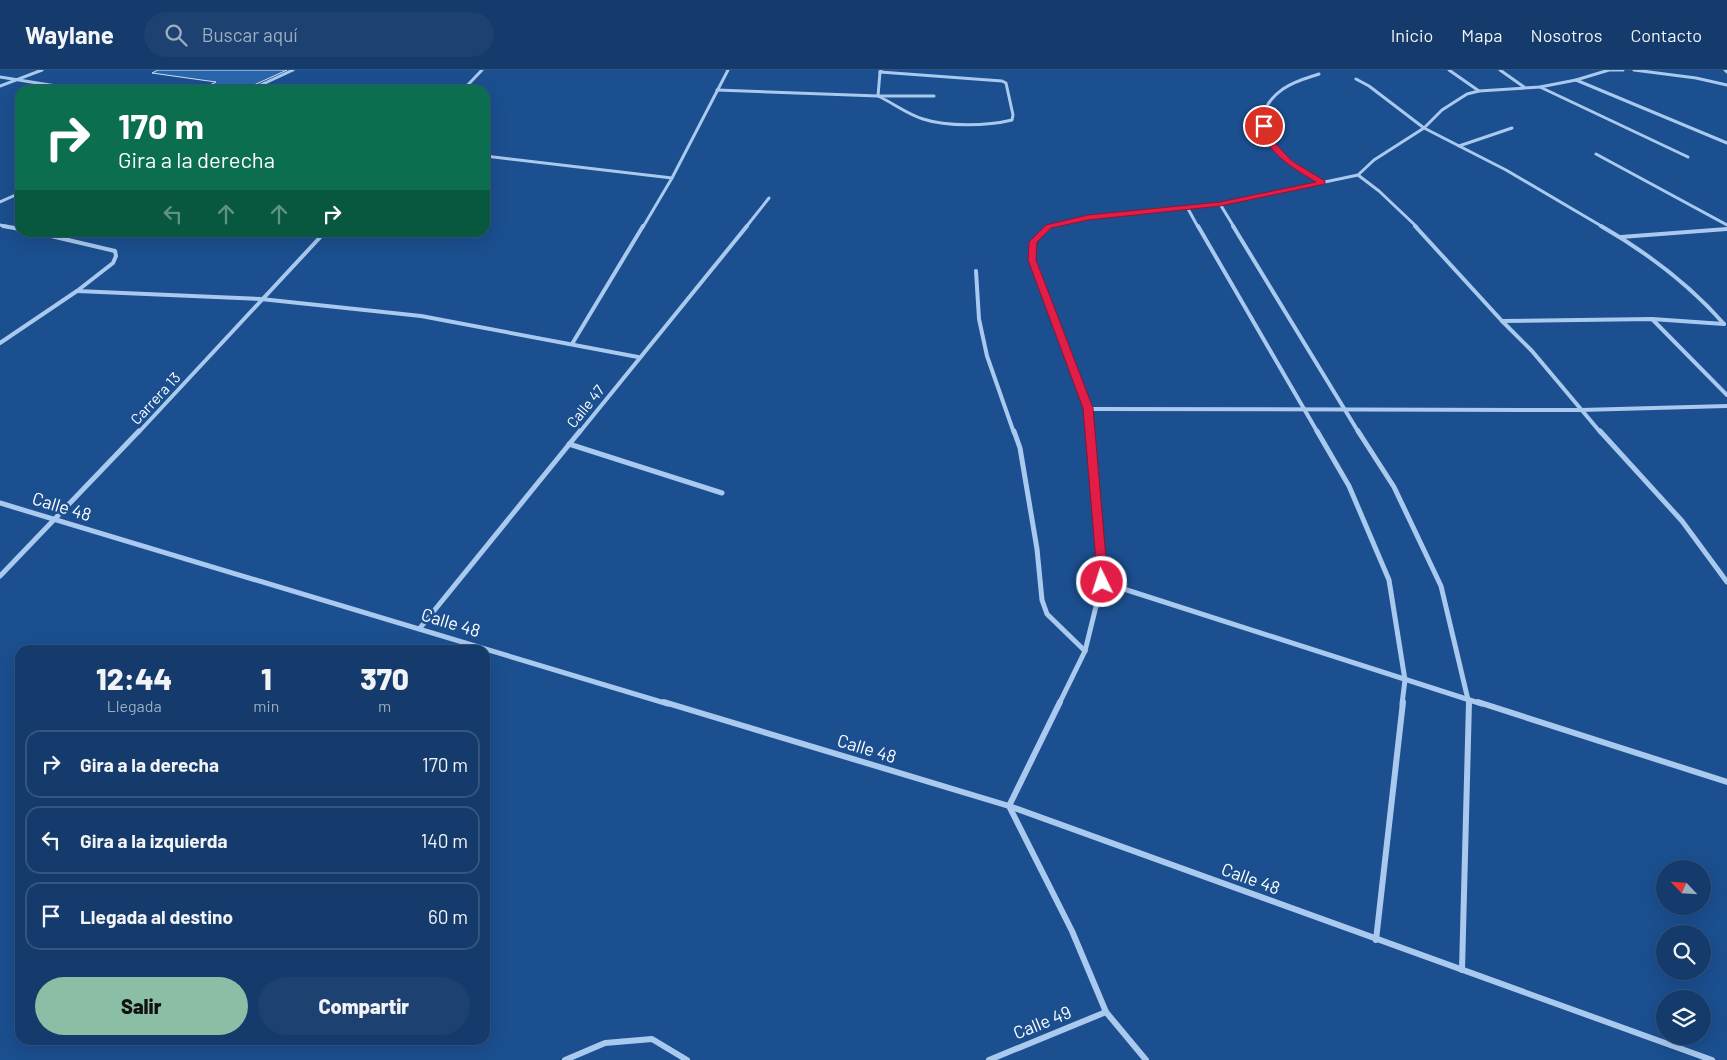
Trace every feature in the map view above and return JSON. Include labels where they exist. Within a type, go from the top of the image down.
[{"type":"street","points":[[0,86],[42,70]]},
{"type":"street","points":[[261,85],[293,70]]},
{"type":"street","points":[[468,85],[482,70]]},
{"type":"street","points":[[572,344],[672,178],[728,70]]},
{"type":"street","points":[[1449,70],[1479,91]]},
{"type":"street","points":[[1500,70],[1524,87]]},
{"type":"street","points":[[1146,1060],[1106,1012],[1072,931],[1009,806],[1085,651],[1102,582],[1088,408],[1032,260],[1033,242],[1048,226],[1072,221],[1098,216],[1220,204],[1358,175],[1374,160],[1424,128],[1442,110],[1467,94],[1479,91],[1540,87],[1576,80],[1609,70],[1623,70]]},
{"type":"street","points":[[1634,70],[1696,78],[1727,85]]},
{"type":"street","points":[[880,71],[1002,80],[1006,83],[1013,115],[1012,120],[1005,122],[932,121],[878,96],[880,71]]},
{"type":"street","points":[[1319,74],[1283,88],[1271,100],[1264,111],[1264,126],[1272,144],[1290,162],[1322,182]]},
{"type":"street","points":[[0,77],[48,85]]},
{"type":"street","points":[[1356,79],[1369,86],[1424,128],[1506,170],[1620,236],[1662,266],[1703,300],[1725,324]]},
{"type":"street","points":[[1576,80],[1727,143]]},
{"type":"street","points":[[1540,87],[1688,156]]},
{"type":"street","points":[[717,90],[878,96],[934,96]]},
{"type":"street","points":[[1459,146],[1512,128]]},
{"type":"street","points":[[1596,154],[1727,227]]},
{"type":"street","points":[[490,157],[672,178]]},
{"type":"street","points":[[1358,175],[1379,191],[1414,224],[1502,321],[1532,351],[1581,410],[1682,521],[1727,582]]},
{"type":"street","points":[[0,202],[15,195]]},
{"type":"street","name":"Calle 47","points":[[420,628],[638,357],[769,198]]},
{"type":"street","points":[[1220,204],[1344,409],[1394,486],[1441,586],[1469,700],[1462,970]]},
{"type":"street","points":[[1188,206],[1349,486],[1389,580],[1405,680],[1376,940]]},
{"type":"street","points":[[0,225],[15,228]]},
{"type":"street","points":[[1620,236],[1727,227]]},
{"type":"street","points":[[0,343],[77,291],[113,263],[116,256],[115,250],[56,237]]},
{"type":"street","name":"Carrera 13","points":[[0,576],[57,521],[320,237]]},
{"type":"street","points":[[976,271],[979,319],[987,356],[1020,448],[1037,549],[1042,600],[1047,614],[1085,651]]},
{"type":"street","points":[[77,291],[261,299],[421,316],[638,357]]},
{"type":"street","points":[[1502,321],[1652,319],[1725,324]]},
{"type":"street","points":[[1652,319],[1727,395]]},
{"type":"street","points":[[1088,408],[1581,410],[1727,406]]},
{"type":"street","points":[[569,444],[722,493]]},
{"type":"street","name":"Calle 48","points":[[0,503],[476,645]]},
{"type":"street","points":[[1102,582],[1727,782]]},
{"type":"street","name":"Calle 48","points":[[490,649],[1009,806],[1712,1060]]},
{"type":"street","name":"Calle 49","points":[[989,1060],[1106,1012]]},
{"type":"street","points":[[565,1060],[604,1043],[652,1039],[687,1060]]},
{"type":"building","points":[[158,70],[287,70],[254,85],[210,85],[216,82],[152,73]]},
{"type":"route","points":[[1102,582],[1088,408],[1032,260],[1033,242],[1048,226],[1088,218],[1156,209],[1220,204],[1322,182],[1290,162],[1272,144],[1264,126]]}]
